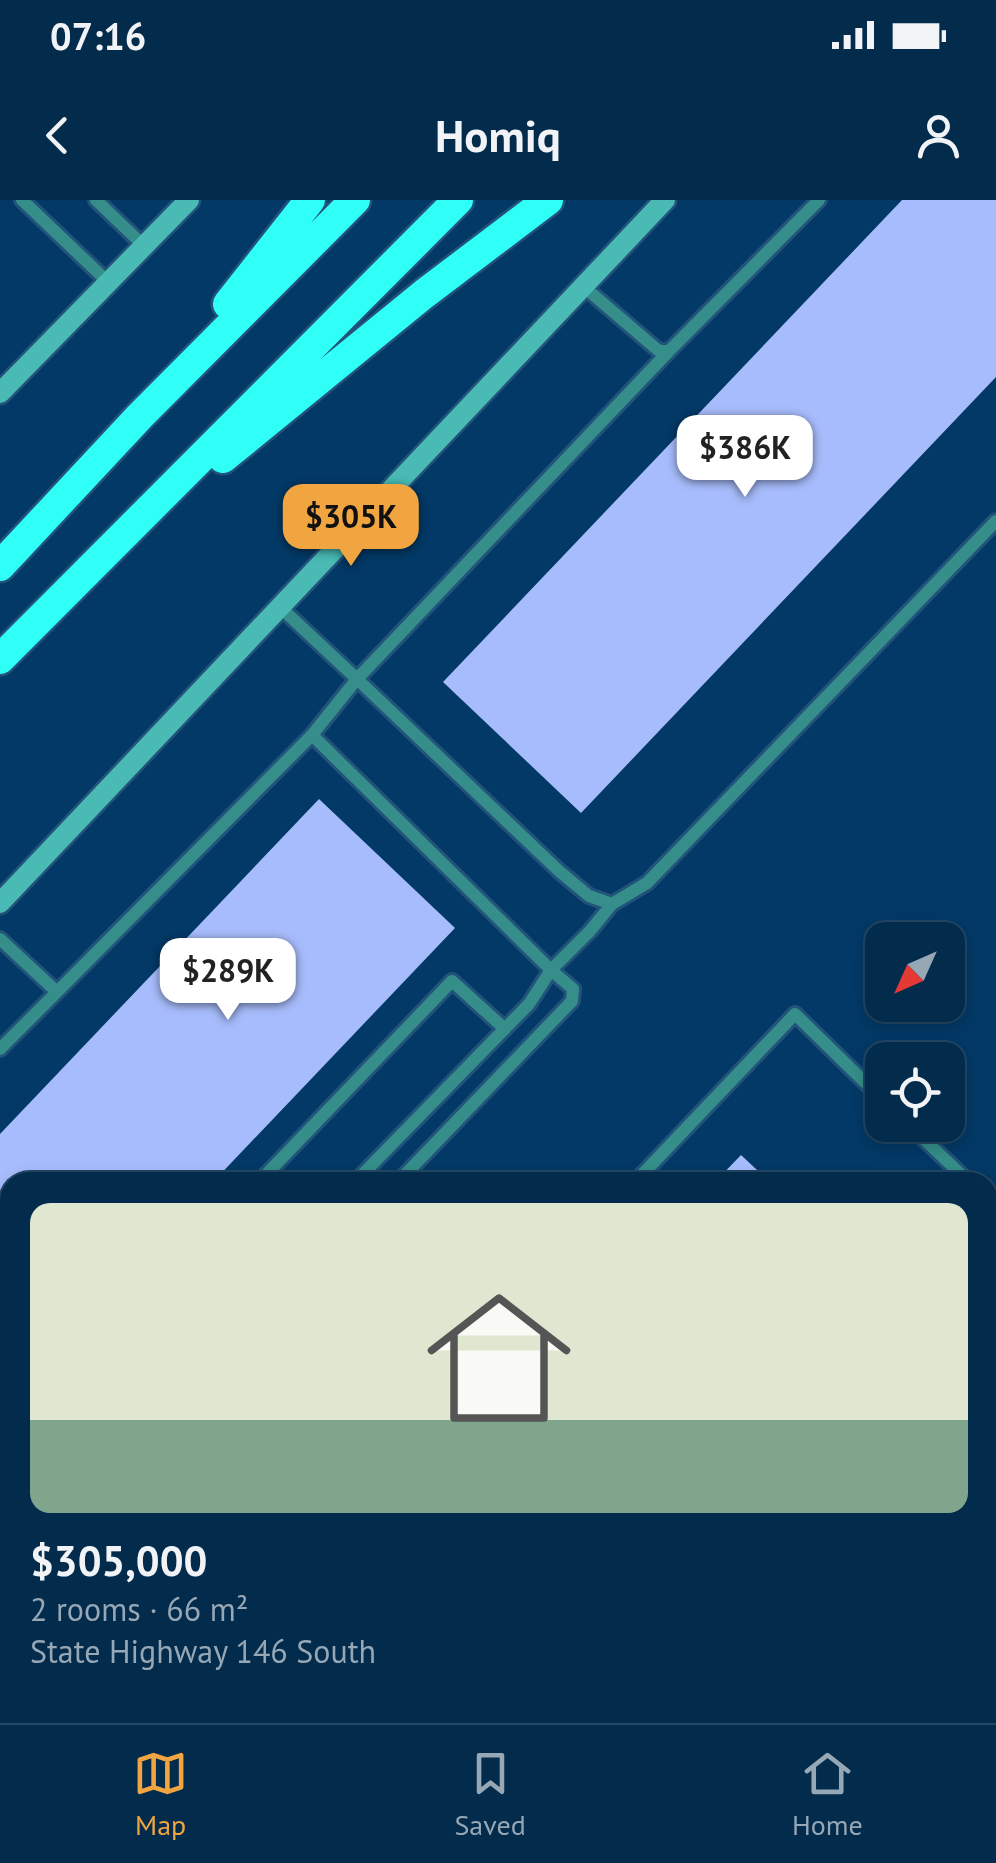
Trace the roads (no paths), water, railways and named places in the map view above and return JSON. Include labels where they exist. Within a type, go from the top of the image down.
[{"type":"highway","points":[[140,416],[310,200]]},
{"type":"highway","points":[[0,566],[140,416],[355,200]]},
{"type":"highway","points":[[0,659],[458,200]]},
{"type":"highway","points":[[89,568],[424,294],[548,200]]},
{"type":"main road","points":[[0,393],[189,200]]},
{"type":"main road","points":[[0,903],[665,200]]},
{"type":"lane","points":[[22,200],[108,282]]},
{"type":"lane","points":[[96,200],[144,246]]},
{"type":"lane","points":[[0,1049],[312,735],[357,679],[819,200]]},
{"type":"lane","points":[[584,286],[660,351],[669,352]]},
{"type":"lane","points":[[365,1172],[530,1004],[551,970],[612,904],[647,882],[996,521]]},
{"type":"lane","points":[[280,607],[560,871],[589,896],[612,904]]},
{"type":"lane","points":[[312,735],[573,989],[572,1001],[408,1172]]},
{"type":"lane","points":[[0,939],[56,992]]},
{"type":"lane","points":[[269,1172],[452,980],[504,1029]]},
{"type":"lane","points":[[645,1172],[795,1014],[865,1082]]},
{"type":"lane","points":[[928,1142],[959,1172]]}]
